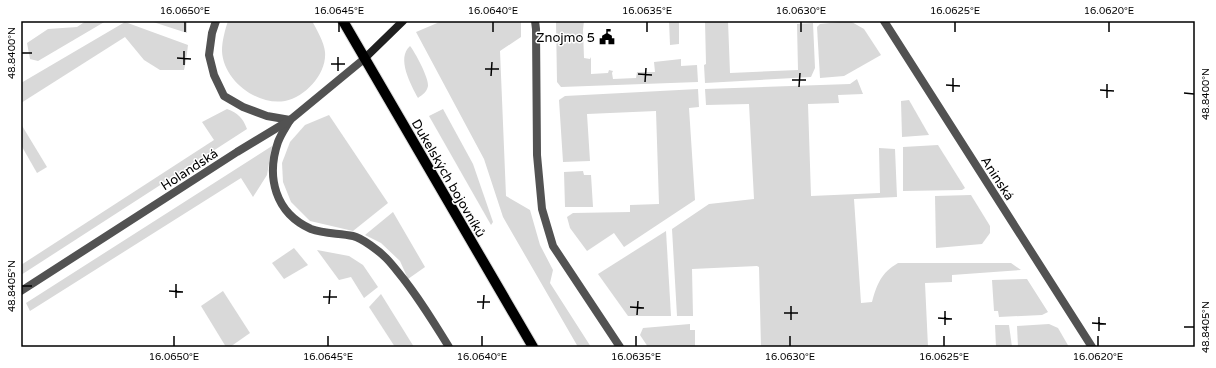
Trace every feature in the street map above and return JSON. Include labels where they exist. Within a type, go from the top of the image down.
[{"type":"main road","name":"Dukelských bojovníků","points":[[343,21],[533,347]]},
{"type":"street","points":[[216,21],[212,33],[209,55],[214,75],[224,96],[243,107],[267,116],[290,120],[279,140],[274,156],[273,176],[276,193],[282,206],[294,219],[311,229],[354,237],[366,243],[386,258],[410,286],[449,347]]},
{"type":"street","points":[[364,59],[403,21]]},
{"type":"street","points":[[535,21],[537,155],[539,188],[543,216],[553,246],[620,347]]},
{"type":"street","name":"Aninská","points":[[884,21],[1092,347]]},
{"type":"street","name":"Holandská","points":[[21,291],[237,152],[290,120],[364,59]]},
{"type":"shaded area","points":[[86,21],[106,21],[38,61],[30,59],[27,43],[48,29],[77,27]]},
{"type":"shaded area","points":[[150,21],[187,21],[187,33]]},
{"type":"shaded area","points":[[228,21],[312,21],[322,40],[325,52],[323,68],[319,76],[314,83],[300,95],[285,101],[263,99],[243,89],[228,72],[224,62],[222,51]]},
{"type":"shaded area","points":[[442,21],[521,21],[521,37],[500,51],[506,196],[530,210],[540,245],[553,270],[550,283],[591,347],[578,347],[503,217],[484,159],[416,32]]},
{"type":"shaded area","points":[[556,21],[584,21],[584,58],[590,59],[591,57],[591,74],[608,73],[609,70],[613,71],[613,79],[636,78],[637,72],[655,72],[654,62],[681,59],[681,66],[697,65],[698,82],[561,87],[557,82]]},
{"type":"shaded area","points":[[669,21],[679,21],[679,44],[670,45]]},
{"type":"shaded area","points":[[705,21],[728,21],[730,73],[798,70],[797,24],[813,23],[815,68],[811,77],[705,83]]},
{"type":"shaded area","points":[[850,21],[864,29],[881,55],[844,76],[820,78],[817,27],[820,24]]},
{"type":"shaded area","points":[[125,22],[188,45],[184,70],[160,70],[144,60],[125,37],[21,103],[21,83]]},
{"type":"shaded area","points":[[410,46],[421,65],[428,82],[427,90],[418,98],[406,72],[404,57]]},
{"type":"shaded area","points":[[857,79],[863,94],[838,95],[839,103],[808,104],[811,196],[880,193],[879,148],[895,149],[897,197],[854,199],[861,303],[872,302],[880,280],[887,271],[898,263],[1011,263],[1021,270],[952,275],[952,282],[925,283],[928,347],[761,347],[759,267],[757,266],[692,269],[693,316],[677,316],[672,229],[709,204],[754,199],[749,104],[706,105],[705,89],[850,84]]},
{"type":"shaded area","points":[[698,89],[699,107],[689,108],[695,200],[624,247],[614,233],[587,251],[570,228],[567,217],[573,213],[630,212],[630,205],[659,204],[656,111],[587,114],[590,161],[563,162],[559,100],[565,96]]},
{"type":"shaded area","points":[[909,100],[929,135],[902,137],[901,101]]},
{"type":"shaded area","points":[[227,109],[240,116],[247,129],[21,275],[21,265],[214,140],[202,122]]},
{"type":"shaded area","points":[[443,109],[473,164],[493,222],[491,225],[429,116]]},
{"type":"shaded area","points":[[329,115],[388,203],[353,231],[310,221],[291,202],[283,182],[282,163],[290,142],[305,125]]},
{"type":"shaded area","points":[[21,124],[47,167],[37,173],[21,145]]},
{"type":"shaded area","points":[[938,145],[965,188],[962,190],[903,191],[903,147]]},
{"type":"shaded area","points":[[272,146],[267,175],[253,197],[241,178],[30,311],[26,303]]},
{"type":"shaded area","points":[[583,171],[584,175],[591,175],[593,207],[565,207],[564,172]]},
{"type":"shaded area","points":[[971,195],[990,226],[990,233],[982,244],[936,248],[935,196]]},
{"type":"shaded area","points":[[393,212],[425,267],[408,279],[400,261],[381,243],[365,235]]},
{"type":"shaded area","points":[[666,231],[671,316],[628,316],[598,274]]},
{"type":"shaded area","points":[[294,248],[308,265],[284,279],[272,263]]},
{"type":"shaded area","points":[[317,250],[349,256],[363,265],[378,287],[364,298],[351,277],[339,280]]},
{"type":"shaded area","points":[[1027,279],[1048,312],[1042,315],[999,317],[998,311],[994,311],[992,280]]},
{"type":"shaded area","points":[[223,291],[250,333],[230,347],[226,347],[201,306]]},
{"type":"shaded area","points":[[381,294],[414,347],[395,347],[369,307]]},
{"type":"shaded area","points":[[690,324],[690,330],[695,330],[695,347],[648,347],[640,335],[643,328]]},
{"type":"shaded area","points":[[1049,324],[1058,328],[1069,347],[1018,347],[1017,326]]},
{"type":"shaded area","points":[[995,325],[1009,325],[1012,347],[996,347]]},
{"type":"place","name":"Znojmo 5","points":[[607,37]]}]
